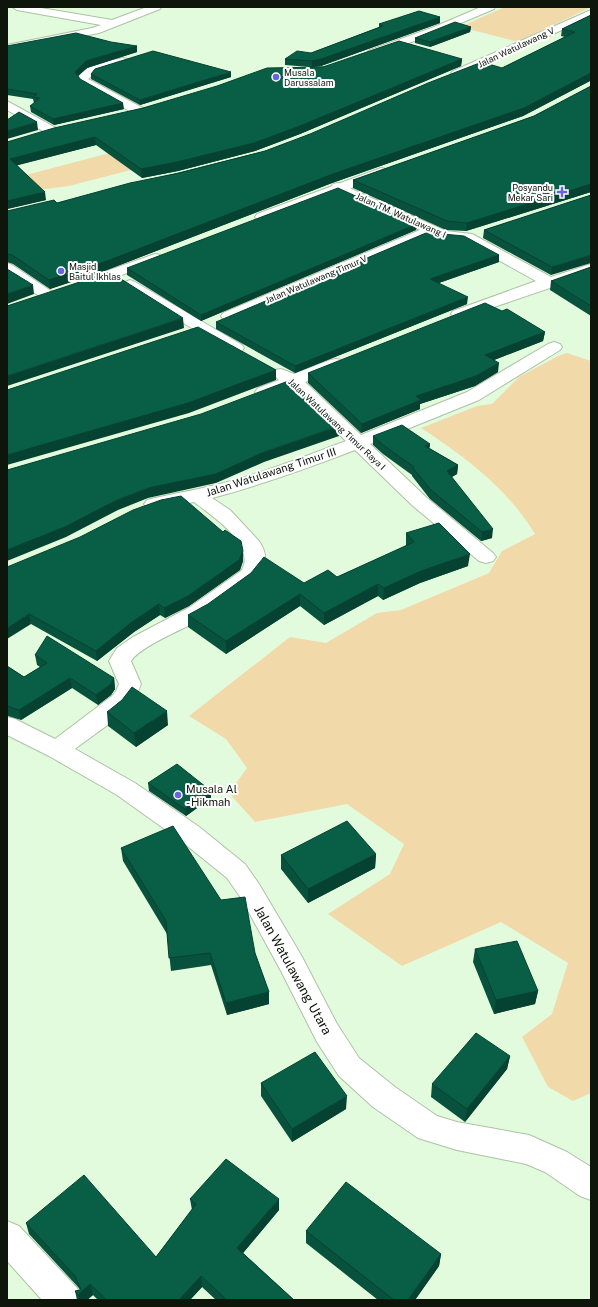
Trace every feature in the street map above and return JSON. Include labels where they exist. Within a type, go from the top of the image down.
[{"type":"street","points":[[17,7],[115,24]]},
{"type":"street","points":[[7,48],[95,31],[156,7]]},
{"type":"street","points":[[364,55],[438,29],[490,7]]},
{"type":"street","name":"Jalan Watulawang V","points":[[444,79],[477,66],[591,13]]},
{"type":"street","points":[[399,43],[420,49]]},
{"type":"street","points":[[136,57],[90,71],[82,80],[139,111]]},
{"type":"street","points":[[456,59],[477,66]]},
{"type":"street","points":[[7,105],[56,130],[37,136]]},
{"type":"street","points":[[118,116],[154,106]]},
{"type":"street","points":[[252,220],[338,187],[396,167]]},
{"type":"street","name":"Jalan TM. Watulawang I","points":[[338,187],[443,235],[467,236],[549,282]]},
{"type":"street","name":"Jalan Watulawang Timur V","points":[[193,331],[432,230]]},
{"type":"street","points":[[467,236],[483,232]]},
{"type":"street","points":[[7,268],[54,294],[166,254]]},
{"type":"street","points":[[446,319],[549,282],[591,269]]},
{"type":"street","points":[[113,274],[193,331],[247,355]]},
{"type":"street","name":"Jalan Watulawang Timur III","points":[[138,511],[156,503],[197,496],[239,485],[305,463],[424,418],[473,396],[554,347]]},
{"type":"street","points":[[251,397],[352,357]]},
{"type":"street","name":"Jalan Watulawang Timur Raya I","points":[[267,366],[294,381],[420,502],[486,557]]},
{"type":"street","points":[[57,750],[110,710],[127,693],[130,684],[120,661],[125,653],[141,642],[198,612],[248,576],[254,568],[255,557],[252,545],[223,514],[197,496]]},
{"type":"street","name":"Jalan Watulawang Utara","points":[[7,725],[57,750],[126,789],[189,832],[236,871],[250,891],[291,963],[327,1032],[349,1067],[384,1097],[429,1128],[457,1136],[529,1150],[556,1162],[591,1185]]},
{"type":"street","points":[[7,1237],[65,1300]]},
{"type":"shaded area","points":[[505,7],[591,7],[519,42],[460,27]]},
{"type":"shaded area","points":[[251,139],[69,186],[30,191],[22,176],[140,145]]},
{"type":"shaded area","points":[[567,353],[591,361],[591,1093],[573,1101],[548,1087],[522,1037],[552,1014],[568,963],[501,922],[402,966],[328,914],[390,874],[404,844],[347,804],[255,822],[229,793],[247,768],[226,739],[189,716],[290,637],[326,643],[377,613],[401,610],[489,573],[502,551],[535,534],[512,502],[498,488],[469,462],[421,428],[477,406],[492,404],[519,377],[558,356]]},
{"type":"building","points":[[419,11],[440,17],[321,59],[312,61],[285,59],[297,51],[311,53],[383,26],[379,24]]},
{"type":"building","points":[[591,15],[591,73],[524,108],[333,174],[107,261],[49,280],[12,255],[7,254],[7,211],[54,200],[57,203],[130,183],[179,173],[265,151],[310,134],[428,83],[482,62],[502,68],[575,32],[562,29]]},
{"type":"building","points":[[455,22],[471,27],[430,42],[415,38]]},
{"type":"building","points":[[76,33],[111,42],[137,46],[86,61],[75,72],[80,79],[123,103],[53,119],[30,106],[40,98],[33,97],[37,94],[7,89],[7,46]]},
{"type":"building","points":[[399,41],[462,59],[300,126],[254,143],[177,162],[141,169],[95,137],[10,159],[45,192],[7,201],[7,142],[54,128],[143,108],[217,86],[267,68],[323,67]]},
{"type":"building","points":[[153,51],[231,72],[140,100],[91,74],[95,69]]},
{"type":"building","points":[[591,86],[591,184],[467,223],[447,221],[353,180],[534,116]]},
{"type":"building","points":[[19,112],[37,122],[7,131],[7,120]]},
{"type":"building","points":[[338,188],[417,224],[201,315],[127,268]]},
{"type":"building","points":[[591,195],[591,255],[552,267],[484,230]]},
{"type":"building","points":[[433,230],[443,234],[464,236],[499,255],[430,279],[468,297],[295,366],[216,322]]},
{"type":"building","points":[[591,267],[591,306],[551,281]]},
{"type":"building","points":[[7,269],[33,285],[7,294]]},
{"type":"building","points":[[110,272],[183,318],[7,376],[7,306]]},
{"type":"building","points":[[485,303],[502,311],[507,309],[545,332],[485,355],[499,363],[476,376],[416,396],[421,400],[362,424],[308,373]]},
{"type":"building","points":[[198,327],[276,370],[188,403],[7,455],[7,390]]},
{"type":"building","points":[[291,380],[339,426],[264,452],[216,474],[148,488],[117,500],[65,527],[7,550],[7,470],[201,414]]},
{"type":"building","points":[[402,425],[430,444],[425,446],[458,465],[447,471],[493,529],[482,532],[431,490],[413,468],[414,467],[373,436]]},
{"type":"building","points":[[181,496],[223,532],[225,530],[241,541],[243,551],[239,560],[188,596],[164,608],[159,604],[132,622],[96,651],[29,614],[7,628],[7,567],[80,537],[133,510],[161,500]]},
{"type":"building","points":[[439,523],[470,554],[421,571],[384,588],[378,584],[324,613],[300,594],[226,641],[188,615],[208,604],[251,573],[264,557],[304,583],[328,570],[337,577],[414,542],[406,533]]},
{"type":"building","points":[[47,636],[114,678],[110,685],[96,695],[70,678],[19,710],[7,706],[7,666],[24,677],[47,663],[35,655]]},
{"type":"building","points":[[132,687],[167,711],[134,733],[107,712],[122,700]]},
{"type":"building","points":[[177,764],[211,791],[185,809],[148,783]]},
{"type":"building","points":[[347,821],[376,854],[308,889],[281,855]]},
{"type":"building","points":[[173,826],[221,900],[245,897],[255,953],[269,992],[226,1003],[210,953],[169,958],[166,921],[121,848]]},
{"type":"building","points":[[517,941],[538,991],[496,1000],[475,949]]},
{"type":"building","points":[[476,1033],[510,1056],[467,1109],[432,1084]]},
{"type":"building","points":[[315,1052],[347,1096],[292,1129],[261,1083]]},
{"type":"building","points":[[226,1159],[279,1199],[237,1248],[294,1300],[227,1300],[201,1276],[179,1300],[107,1300],[90,1284],[78,1295],[75,1291],[81,1289],[75,1276],[26,1223],[84,1175],[156,1257],[196,1204],[190,1199]]},
{"type":"building","points":[[346,1182],[441,1254],[408,1300],[394,1300],[306,1231]]},
{"type":"place","name":"Musala Darussalam","points":[[276,77]]},
{"type":"place","name":"Posyandu Mekar Sari","points":[[562,192]]},
{"type":"place","name":"Masjid Baitul Ikhlas","points":[[61,271]]},
{"type":"place","name":"Musala Al - Hikmah","points":[[178,795]]}]
